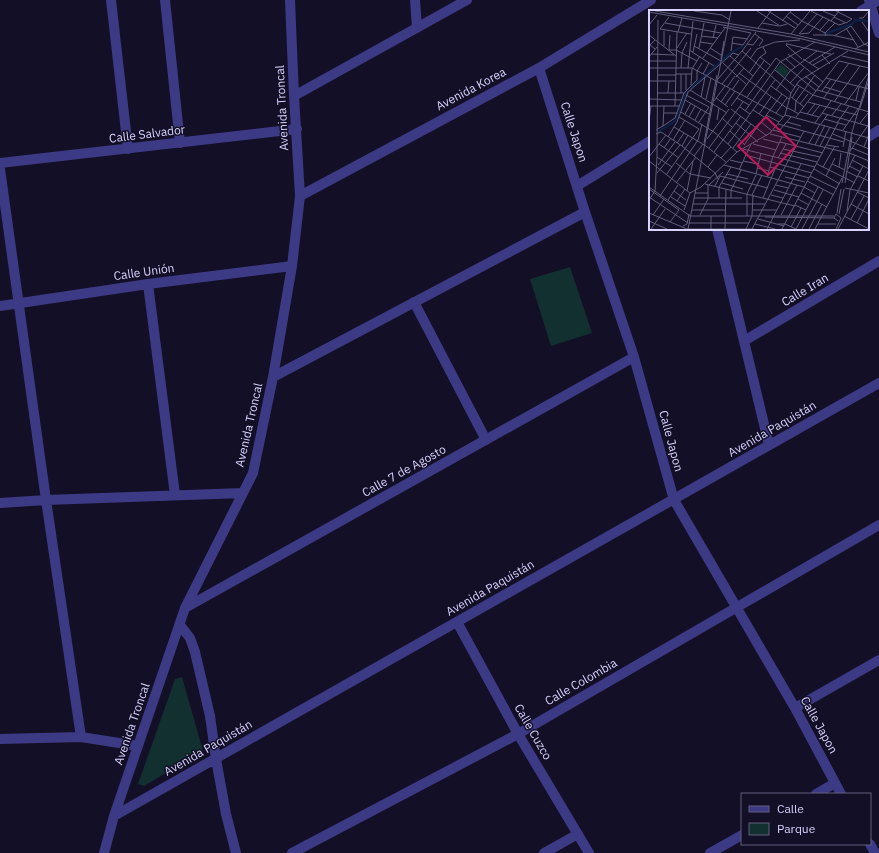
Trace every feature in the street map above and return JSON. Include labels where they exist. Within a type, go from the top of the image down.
[{"type":"street","points":[[111,0],[128,149]]},
{"type":"street","points":[[165,0],[180,143]]},
{"type":"street","name":"Avenida Troncal","points":[[104,853],[114,816],[185,608],[253,473],[274,377],[292,266],[300,196],[290,0]]},
{"type":"street","points":[[415,0],[417,28]]},
{"type":"street","points":[[294,96],[467,0]]},
{"type":"street","name":"Avenida Korea","points":[[300,196],[539,68],[652,0]]},
{"type":"street","points":[[862,10],[873,2],[879,33]]},
{"type":"street","name":"Calle Japon","points":[[539,68],[585,212],[634,357],[674,500],[795,708],[841,793]]},
{"type":"street","name":"Calle Salvador","points":[[0,164],[296,129]]},
{"type":"street","points":[[869,136],[879,130]]},
{"type":"street","points":[[577,186],[649,142]]},
{"type":"street","points":[[0,168],[46,500],[82,737]]},
{"type":"street","points":[[274,377],[585,212]]},
{"type":"street","points":[[720,230],[769,446]]},
{"type":"street","name":"Calle Iran","points":[[744,341],[879,261]]},
{"type":"street","name":"Calle Unión","points":[[0,306],[148,284],[292,266]]},
{"type":"street","points":[[148,284],[175,495]]},
{"type":"street","points":[[414,302],[486,440]]},
{"type":"street","name":"Calle 7 de Agosto","points":[[185,608],[634,357]]},
{"type":"street","name":"Avenida Paquistán","points":[[114,816],[879,383]]},
{"type":"street","points":[[0,504],[46,500],[243,492]]},
{"type":"street","name":"Calle Colombia","points":[[292,853],[518,734],[735,607],[879,526]]},
{"type":"street","name":"Calle Cuzco","points":[[457,622],[518,734],[589,853]]},
{"type":"street","points":[[180,625],[190,638],[195,652],[210,716],[226,814],[236,853]]},
{"type":"street","points":[[795,708],[879,660]]},
{"type":"street","points":[[0,739],[82,737],[138,746]]},
{"type":"street","points":[[818,793],[835,783]]},
{"type":"street","points":[[544,853],[578,834]]},
{"type":"street","points":[[710,853],[741,836]]},
{"type":"green space","points":[[570,267],[592,333],[551,346],[530,279]]},
{"type":"green space","points":[[182,677],[203,751],[144,786],[138,784],[175,679]]}]
